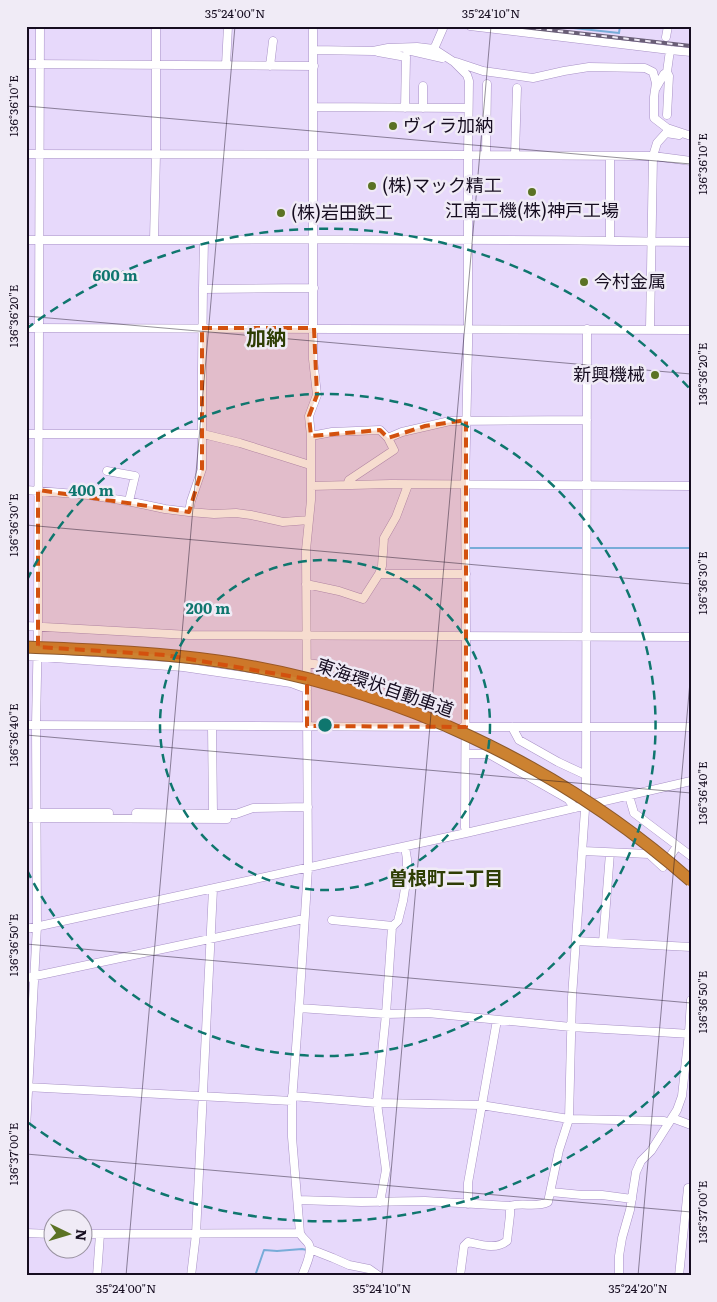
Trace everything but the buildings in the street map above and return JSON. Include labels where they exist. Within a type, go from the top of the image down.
[{"type":"highway","name":"東海環状自動車道","points":[[26,647],[165,655],[219,662],[307,679],[372,698],[462,733],[551,779],[642,840],[691,880]]},
{"type":"street","points":[[26,1128],[37,926],[36,725],[40,26]]},
{"type":"street","points":[[154,240],[156,26]]},
{"type":"street","points":[[226,65],[228,26]]},
{"type":"street","points":[[434,49],[444,26]]},
{"type":"street","points":[[470,26],[691,52]]},
{"type":"street","points":[[666,37],[668,26]]},
{"type":"street","points":[[302,1276],[310,1249],[300,1233],[292,1137],[292,1098],[308,868],[306,550],[311,500],[311,436],[309,416],[317,395],[313,359],[313,30]]},
{"type":"street","points":[[270,66],[273,41]]},
{"type":"street","points":[[314,50],[373,51],[417,47],[434,49],[454,62],[467,75],[469,81],[465,485],[466,834]]},
{"type":"street","points":[[398,48],[438,56],[483,72],[533,78],[589,67],[645,68],[653,72],[656,83],[654,118],[668,128],[691,136]]},
{"type":"street","points":[[667,115],[669,76],[667,72],[670,50]]},
{"type":"street","points":[[373,51],[406,57],[405,108]]},
{"type":"street","points":[[26,64],[314,66]]},
{"type":"street","points":[[655,90],[667,72]]},
{"type":"street","points":[[486,155],[487,84]]},
{"type":"street","points":[[423,86],[423,108]]},
{"type":"street","points":[[516,155],[517,88]]},
{"type":"street","points":[[314,107],[468,108]]},
{"type":"street","points":[[650,329],[652,156],[657,143],[666,134],[691,136]]},
{"type":"street","points":[[26,154],[652,156],[691,161]]},
{"type":"street","points":[[610,156],[610,240]]},
{"type":"street","points":[[26,240],[314,239],[691,242]]},
{"type":"street","points":[[188,512],[202,468],[204,240]]},
{"type":"street","points":[[204,290],[314,288]]},
{"type":"street","points":[[26,328],[587,328],[691,330]]},
{"type":"street","points":[[298,1200],[425,1201],[510,1206],[516,1204],[544,1204],[548,1202],[559,1150],[569,1119],[572,997],[586,806],[587,328]]},
{"type":"street","points":[[388,438],[402,432],[450,421],[587,420]]},
{"type":"street","points":[[311,436],[332,432],[380,430],[388,438],[394,450],[349,480],[347,485]]},
{"type":"street","points":[[26,434],[202,434],[310,464]]},
{"type":"street","points":[[107,471],[135,476],[128,501]]},
{"type":"street","points":[[306,584],[339,591],[363,599],[379,574],[382,566],[384,538],[396,517],[408,485]]},
{"type":"street","points":[[311,486],[691,486]]},
{"type":"street","points":[[26,490],[88,495],[188,512],[236,513],[283,522],[309,520]]},
{"type":"street","points":[[379,574],[466,574]]},
{"type":"street","points":[[26,626],[189,635],[691,637]]},
{"type":"street","points":[[26,656],[183,668],[291,683],[307,689]]},
{"type":"street","points":[[307,663],[324,665],[377,681],[422,698]]},
{"type":"street","points":[[26,725],[691,727]]},
{"type":"street","points":[[212,726],[213,814]]},
{"type":"street","points":[[512,727],[519,740],[586,775]]},
{"type":"street","points":[[466,754],[489,754],[568,799],[575,808]]},
{"type":"street","points":[[26,929],[466,834],[691,781]]},
{"type":"street","points":[[629,796],[634,812],[691,856]]},
{"type":"street","points":[[26,818],[36,816],[236,814],[253,808],[308,807]]},
{"type":"street","points":[[26,813],[36,816],[227,819],[226,814]]},
{"type":"street","points":[[583,851],[649,854],[663,868],[677,846]]},
{"type":"street","points":[[380,1202],[386,1170],[377,1103],[392,927],[398,921],[404,901],[406,885],[407,859],[405,847]]},
{"type":"street","points":[[603,942],[610,853]]},
{"type":"street","points":[[191,1276],[196,1234],[213,889]]},
{"type":"street","points":[[26,899],[36,899]]},
{"type":"street","points":[[26,978],[304,919]]},
{"type":"street","points":[[332,920],[393,926]]},
{"type":"street","points":[[576,941],[691,947]]},
{"type":"street","points":[[619,1276],[619,1256],[636,1172],[641,1161],[651,1151],[677,1110],[682,1096],[690,1034],[691,1000]]},
{"type":"street","points":[[299,1008],[386,1014],[428,1013],[571,1026],[690,1034]]},
{"type":"street","points":[[468,1204],[468,1183],[497,1020]]},
{"type":"street","points":[[27,1087],[377,1103],[481,1105],[569,1119],[670,1121],[691,1125]]},
{"type":"street","points":[[679,1276],[688,1188],[691,1188]]},
{"type":"street","points":[[551,1192],[632,1199]]},
{"type":"street","points":[[460,1276],[464,1246],[468,1242],[490,1247],[502,1245],[507,1241],[510,1206]]},
{"type":"street","points":[[92,1234],[300,1233]]},
{"type":"street","points":[[26,1234],[42,1234]]},
{"type":"street","points":[[97,1276],[100,1234]]},
{"type":"street","points":[[310,1249],[349,1265],[369,1269],[379,1276]]},
{"type":"highlighted area","points":[[202,328],[314,328],[317,395],[309,416],[311,436],[380,430],[388,438],[425,426],[466,420],[466,727],[307,726],[307,679],[165,655],[38,647],[38,490],[189,512],[202,469]]},
{"type":"waterway","points":[[555,26],[619,33],[620,26]]},
{"type":"waterway","points":[[469,548],[582,548]]},
{"type":"waterway","points":[[592,548],[691,548]]},
{"type":"waterway","points":[[255,1276],[264,1250],[307,1250]]},
{"type":"railway","points":[[514,26],[691,46]]},
{"type":"place","name":"ヴィラ加納","points":[[393,126]]},
{"type":"place","name":"(株)マック精工","points":[[372,186]]},
{"type":"place","name":"江南工機(株)神戸工場","points":[[532,192]]},
{"type":"place","name":"(株)岩田鉄工","points":[[281,213]]},
{"type":"place","name":"今村金属","points":[[584,282]]},
{"type":"place","name":"新興機械","points":[[655,375]]},
{"type":"district","name":"加納","points":[[266,338]]},
{"type":"district","name":"曽根町二丁目","points":[[446,878]]}]
